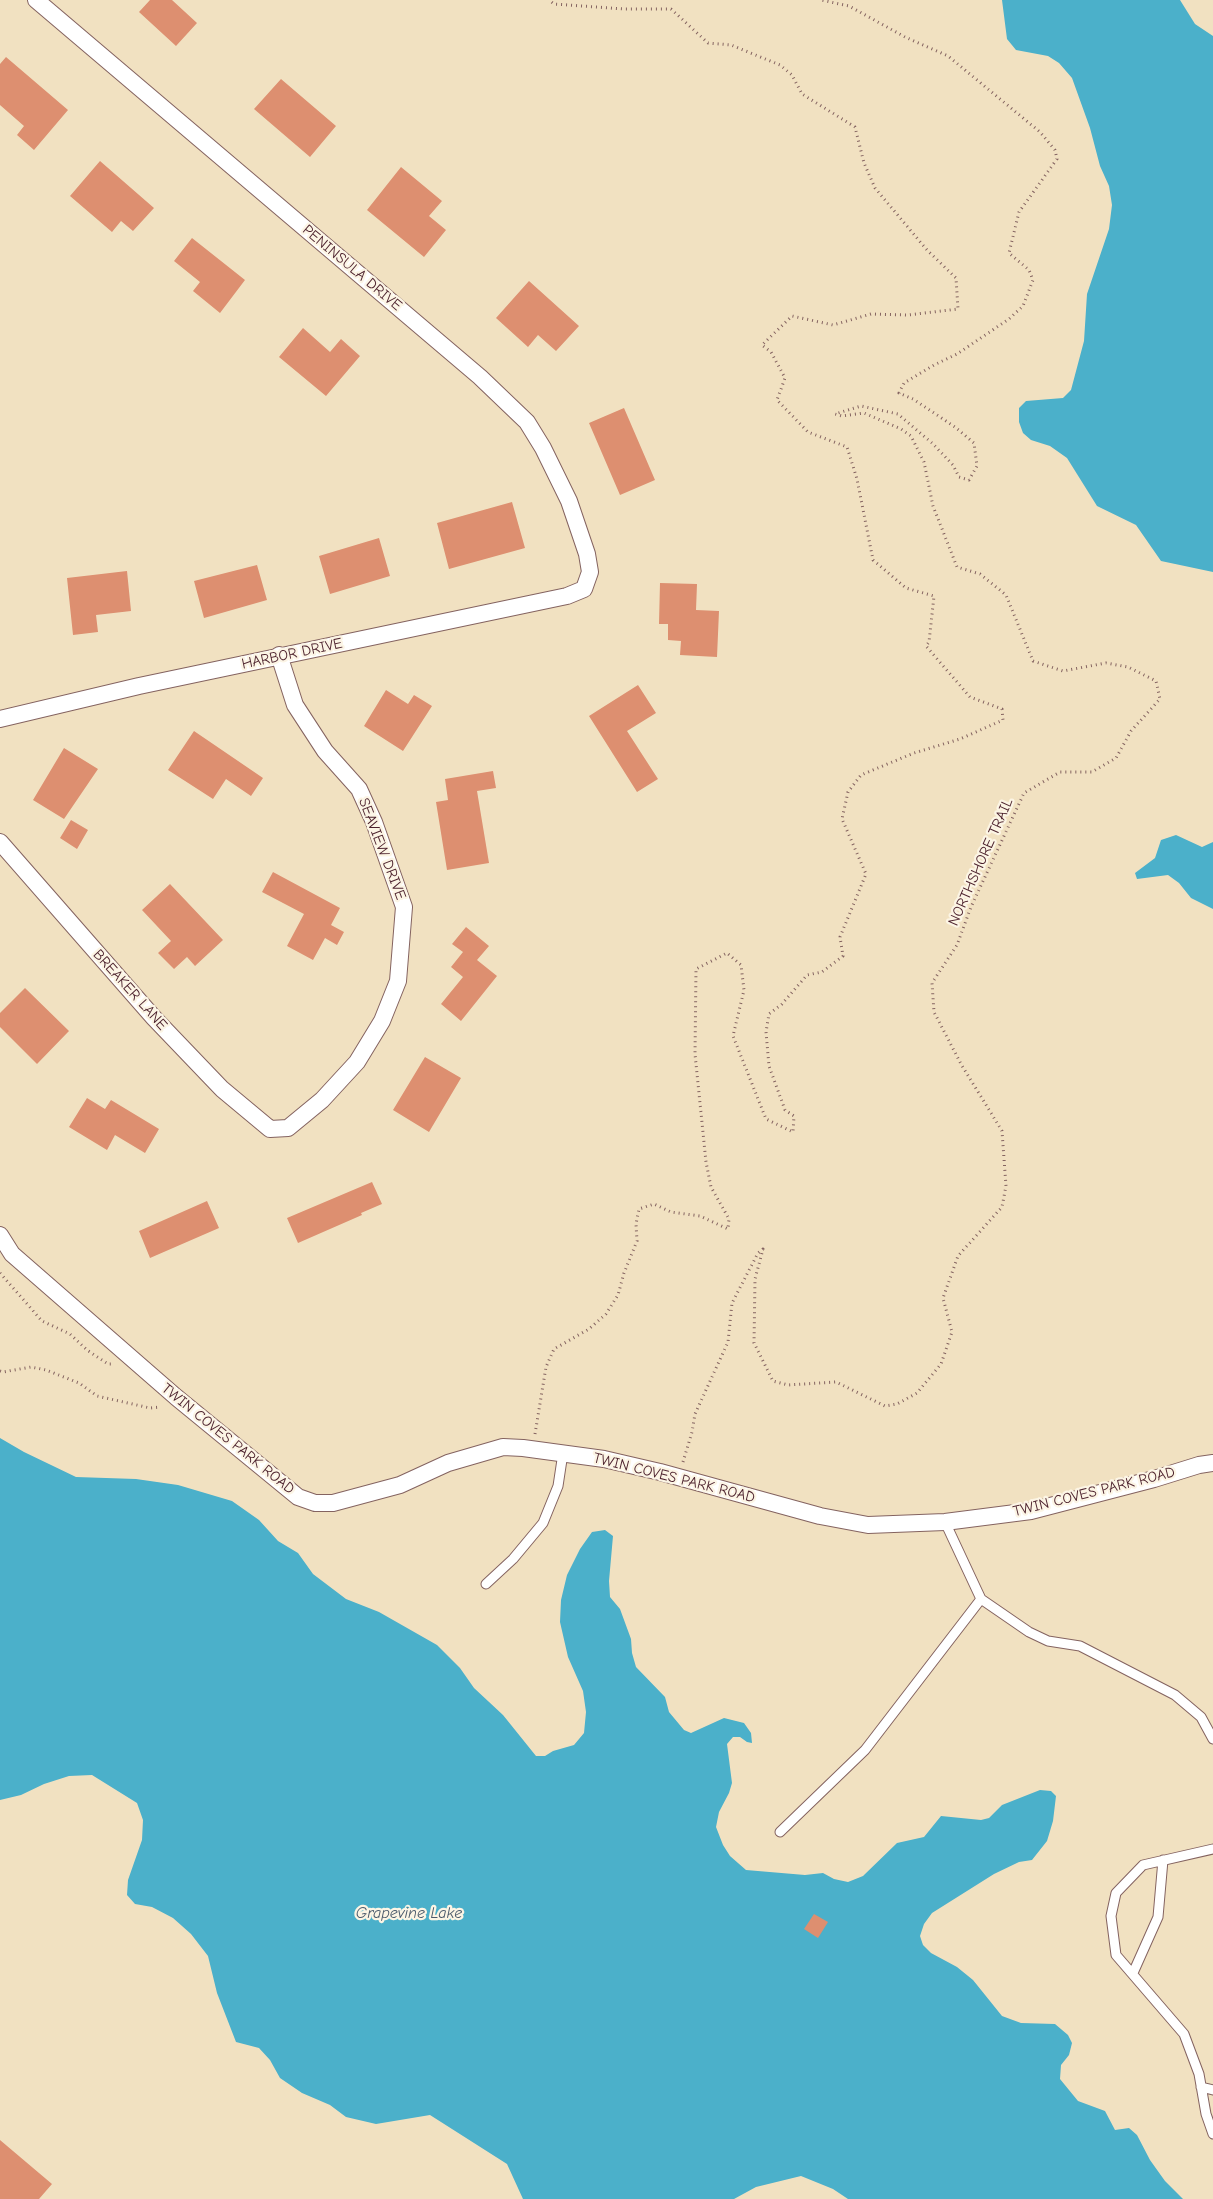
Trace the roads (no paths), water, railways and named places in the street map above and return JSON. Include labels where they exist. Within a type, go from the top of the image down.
[{"type":"street","name":"PENINSULA DRIVE","points":[[36,0],[480,377],[527,422],[568,501],[587,554],[590,572],[584,589]]},
{"type":"street","name":"HARBOR DRIVE","points":[[0,719],[139,686],[566,596],[584,589]]},
{"type":"street","name":"SEAVIEW DRIVE","points":[[270,1129],[288,1128],[322,1100],[357,1062],[368,1045],[382,1021],[398,981],[404,907],[374,822],[359,789],[325,751],[295,705],[279,656]]},
{"type":"street","name":"BREAKER LANE","points":[[0,842],[160,1024],[222,1089],[270,1129]]},
{"type":"street","name":"TWIN COVES PARK ROAD","points":[[0,1235],[12,1254],[184,1404],[298,1497],[315,1504],[333,1503],[400,1485],[448,1463],[502,1447],[532,1449],[604,1459],[678,1476],[820,1516],[868,1525],[945,1522],[1031,1511],[1154,1479],[1199,1465],[1213,1464]]},
{"type":"lane","points":[[486,1584],[513,1559],[543,1523],[558,1486],[563,1453]]},
{"type":"lane","points":[[945,1522],[981,1599],[1029,1632],[1048,1641],[1080,1646],[1175,1695],[1201,1717],[1213,1739]]},
{"type":"lane","points":[[780,1832],[865,1750],[981,1599]]},
{"type":"lane","points":[[1213,1849],[1142,1864],[1116,1893],[1111,1916],[1116,1954],[1184,2034],[1199,2074],[1206,2114],[1213,2134]]},
{"type":"lane","points":[[1133,1973],[1158,1917],[1163,1860]]},
{"type":"lane","points":[[1202,2088],[1213,2090]]},
{"type":"water","points":[[1002,0],[1180,0],[1195,24],[1213,36],[1213,572],[1161,561],[1136,525],[1097,506],[1067,458],[1050,446],[1031,440],[1023,433],[1019,422],[1019,408],[1026,401],[1063,398],[1071,390],[1084,341],[1087,294],[1109,229],[1112,205],[1109,186],[1100,166],[1090,128],[1072,78],[1059,63],[1048,56],[1016,50],[1007,39]]},
{"type":"water","points":[[1176,835],[1202,847],[1213,842],[1213,909],[1191,898],[1179,883],[1168,875],[1137,879],[1135,873],[1155,858],[1161,840]]},
{"type":"water","name":"Grapevine Lake","points":[[0,1438],[76,1477],[136,1479],[178,1485],[232,1501],[259,1520],[278,1541],[298,1553],[313,1574],[346,1599],[379,1612],[437,1645],[460,1668],[474,1688],[503,1715],[536,1756],[545,1756],[553,1751],[574,1745],[584,1733],[586,1712],[583,1691],[568,1657],[560,1622],[561,1600],[567,1575],[580,1549],[592,1532],[605,1530],[613,1536],[609,1581],[610,1597],[620,1609],[631,1639],[636,1667],[665,1697],[669,1712],[684,1730],[691,1733],[724,1718],[744,1723],[751,1733],[752,1743],[740,1737],[733,1737],[727,1744],[732,1783],[719,1812],[716,1827],[723,1845],[730,1856],[746,1870],[805,1875],[823,1873],[834,1879],[848,1882],[863,1876],[897,1843],[924,1837],[941,1816],[981,1820],[989,1818],[1002,1805],[1040,1790],[1051,1791],[1056,1796],[1053,1821],[1047,1841],[1032,1860],[1019,1862],[994,1874],[932,1913],[924,1924],[920,1936],[923,1945],[931,1953],[957,1967],[973,1980],[1002,2016],[1021,2023],[1055,2024],[1068,2035],[1072,2043],[1069,2055],[1061,2065],[1060,2079],[1078,2101],[1105,2111],[1115,2130],[1129,2128],[1137,2135],[1150,2160],[1165,2181],[1183,2199],[848,2199],[833,2189],[801,2176],[756,2187],[734,2199],[523,2199],[507,2164],[430,2115],[376,2124],[346,2117],[330,2105],[302,2093],[280,2078],[270,2060],[259,2048],[236,2042],[217,1993],[208,1956],[191,1934],[173,1918],[152,1907],[135,1904],[127,1895],[128,1880],[142,1840],[143,1820],[137,1803],[92,1775],[69,1776],[44,1784],[21,1795],[0,1800]]}]
